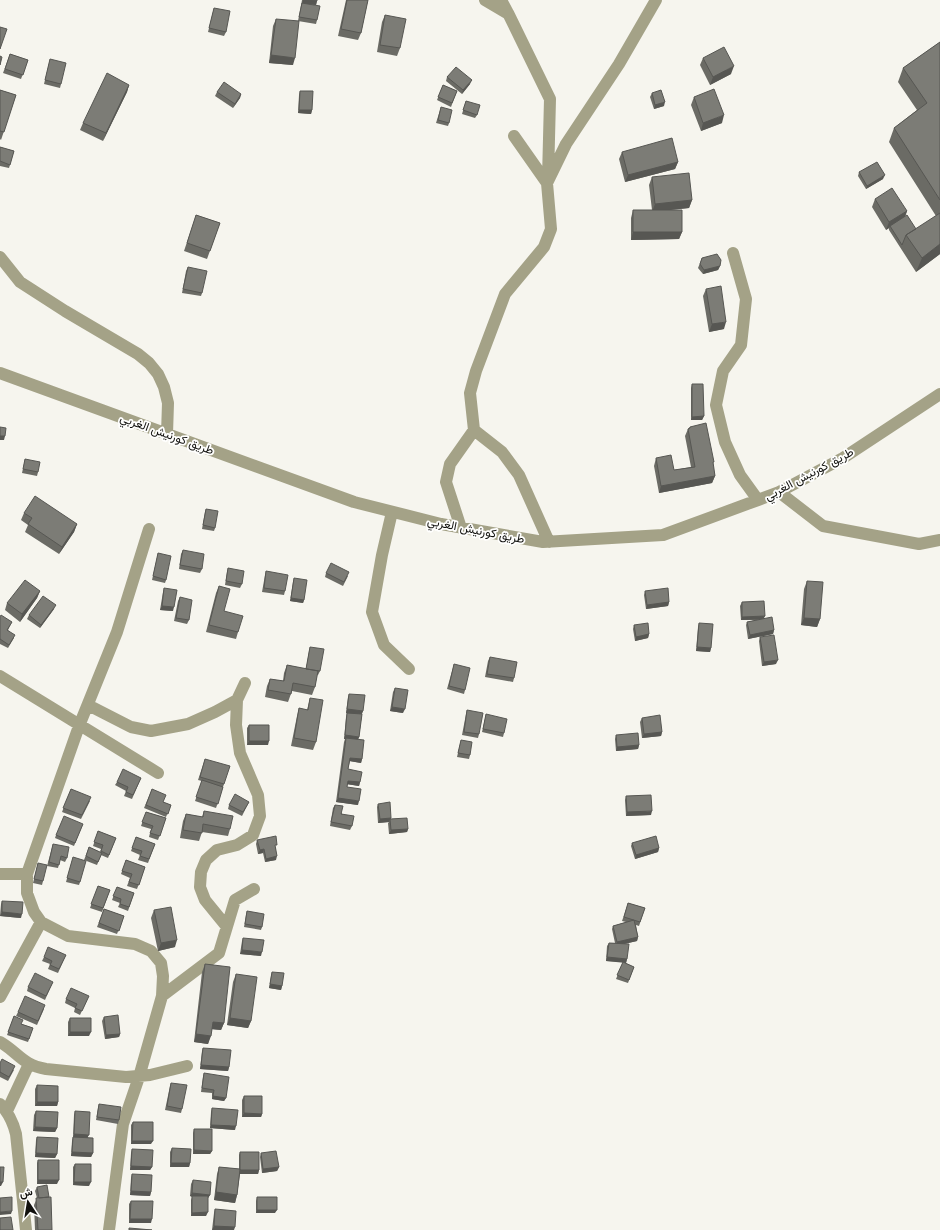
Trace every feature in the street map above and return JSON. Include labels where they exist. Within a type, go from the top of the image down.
[{"type":"street","points":[[485,0],[508,13]]},
{"type":"street","points":[[461,528],[446,482],[450,464],[474,430],[470,393],[476,371],[505,294],[544,247],[552,229],[548,183],[550,99],[501,0]]},
{"type":"street","points":[[548,183],[566,144],[619,64],[656,0]]},
{"type":"street","points":[[514,136],[548,183]]},
{"type":"street","points":[[733,253],[746,299],[741,345],[723,371],[716,405],[725,442],[740,475],[758,500]]},
{"type":"street","points":[[0,257],[20,282],[65,311],[138,354],[149,363],[161,380],[168,403],[167,434]]},
{"type":"street","name":"طريق كورنيش الغربي","points":[[0,374],[354,502],[441,524],[543,542],[663,535],[758,500],[779,492],[843,458],[940,394]]},
{"type":"street","points":[[474,430],[502,452],[519,475],[549,542]]},
{"type":"street","points":[[779,492],[823,526],[919,544],[940,540]]},
{"type":"street","points":[[392,512],[382,555],[372,612],[384,645],[409,669]]},
{"type":"street","points":[[109,1230],[123,1124],[139,1077],[162,996],[163,976],[161,962],[151,951],[135,944],[68,936],[41,922],[34,912],[27,893],[27,874],[79,726],[118,632],[149,529]]},
{"type":"street","points":[[0,676],[79,726],[158,773]]},
{"type":"street","points":[[227,926],[205,900],[200,887],[201,872],[206,860],[218,850],[237,845],[253,835],[260,816],[258,795],[240,753],[236,725],[237,700],[245,683]]},
{"type":"street","points":[[88,705],[131,727],[151,731],[188,724],[237,700]]},
{"type":"street","points":[[0,874],[27,874]]},
{"type":"street","points":[[162,996],[220,953],[235,900],[254,889]]},
{"type":"street","points":[[0,997],[41,922]]},
{"type":"street","points":[[0,1042],[29,1064],[37,1067],[126,1077],[139,1077],[187,1066]]},
{"type":"street","points":[[26,1230],[16,1134],[13,1123],[4,1108],[29,1064]]},
{"type":"building","points":[[347,0],[368,0],[361,33],[341,29]]},
{"type":"building","points":[[302,3],[320,6],[317,20],[299,17]]},
{"type":"building","points":[[214,8],[230,11],[226,32],[209,28]]},
{"type":"building","points":[[385,15],[406,19],[400,48],[380,45]]},
{"type":"building","points":[[276,19],[299,21],[295,58],[271,55]]},
{"type":"building","points":[[0,27],[7,29],[0,49]]},
{"type":"building","points":[[940,42],[940,200],[894,128],[927,103],[903,68]]},
{"type":"building","points":[[724,47],[734,66],[713,77],[703,58]]},
{"type":"building","points":[[10,54],[28,60],[23,75],[5,69]]},
{"type":"building","points":[[50,59],[66,63],[61,84],[45,80]]},
{"type":"building","points":[[456,67],[472,80],[463,90],[447,77]]},
{"type":"building","points":[[107,73],[129,85],[106,133],[83,123]]},
{"type":"building","points":[[224,82],[241,94],[235,104],[217,92]]},
{"type":"building","points":[[443,85],[457,91],[452,103],[438,97]]},
{"type":"building","points":[[714,89],[724,115],[703,123],[694,97]]},
{"type":"building","points":[[0,90],[16,95],[4,132],[0,131]]},
{"type":"building","points":[[661,90],[665,102],[655,105],[652,93]]},
{"type":"building","points":[[300,91],[313,91],[312,110],[299,110]]},
{"type":"building","points":[[466,101],[480,105],[477,115],[463,110]]},
{"type":"building","points":[[441,107],[452,110],[449,123],[438,120]]},
{"type":"building","points":[[672,138],[678,162],[628,175],[622,152]]},
{"type":"building","points":[[0,147],[14,151],[10,165],[0,161]]},
{"type":"building","points":[[877,162],[885,175],[867,186],[859,172]]},
{"type":"building","points":[[689,173],[692,200],[655,204],[652,177]]},
{"type":"building","points":[[892,188],[907,211],[889,222],[875,199]]},
{"type":"building","points":[[633,210],[682,210],[682,232],[633,232]]},
{"type":"building","points":[[940,213],[940,244],[922,258],[906,235]]},
{"type":"building","points":[[196,215],[220,223],[210,251],[187,243]]},
{"type":"building","points":[[907,215],[916,229],[906,235],[902,245],[890,226]]},
{"type":"building","points":[[717,254],[721,260],[720,266],[704,270],[700,264],[702,258]]},
{"type":"building","points":[[188,267],[207,271],[202,293],[183,289]]},
{"type":"building","points":[[721,286],[726,322],[712,324],[706,289]]},
{"type":"building","points":[[692,384],[703,384],[704,416],[692,417]]},
{"type":"building","points":[[706,423],[714,462],[715,476],[661,486],[656,458],[671,455],[674,470],[695,467],[688,429],[690,427]]},
{"type":"building","points":[[0,427],[6,428],[5,436],[0,436]]},
{"type":"building","points":[[25,459],[40,462],[38,472],[23,469]]},
{"type":"building","points":[[35,496],[77,524],[62,547],[28,524],[32,518],[24,513]]},
{"type":"building","points":[[206,509],[218,511],[215,528],[203,525]]},
{"type":"building","points":[[183,550],[204,554],[202,569],[180,565]]},
{"type":"building","points":[[158,553],[171,556],[166,580],[153,576]]},
{"type":"building","points":[[331,563],[349,572],[344,582],[326,573]]},
{"type":"building","points":[[228,568],[244,571],[242,584],[226,581]]},
{"type":"building","points":[[266,571],[288,575],[285,591],[264,588]]},
{"type":"building","points":[[294,578],[307,580],[304,600],[291,598]]},
{"type":"building","points":[[25,580],[40,591],[22,614],[7,603]]},
{"type":"building","points":[[807,581],[823,582],[820,619],[804,618]]},
{"type":"building","points":[[219,586],[230,589],[224,611],[243,616],[238,632],[209,625]]},
{"type":"building","points":[[164,588],[177,590],[174,607],[162,606]]},
{"type":"building","points":[[668,588],[669,602],[647,605],[645,591]]},
{"type":"building","points":[[43,596],[56,605],[41,625],[29,615]]},
{"type":"building","points":[[180,597],[192,600],[189,620],[176,618]]},
{"type":"building","points":[[764,601],[765,616],[742,617],[742,602]]},
{"type":"building","points":[[1,615],[12,622],[7,630],[15,635],[9,645],[0,639]]},
{"type":"building","points":[[772,617],[774,630],[750,635],[747,622]]},
{"type":"building","points":[[648,623],[649,634],[636,637],[634,625]]},
{"type":"building","points":[[699,623],[713,624],[711,648],[697,647]]},
{"type":"building","points":[[774,635],[778,660],[764,662],[760,637]]},
{"type":"building","points":[[310,647],[324,649],[320,671],[306,669]]},
{"type":"building","points":[[490,657],[517,662],[514,678],[487,674]]},
{"type":"building","points":[[454,664],[470,668],[465,690],[449,686]]},
{"type":"building","points":[[287,665],[318,671],[315,687],[293,683],[291,694],[268,690],[270,679],[284,681]]},
{"type":"building","points":[[395,688],[408,690],[405,709],[392,707]]},
{"type":"building","points":[[349,694],[365,695],[363,711],[347,709]]},
{"type":"building","points":[[310,698],[323,700],[316,742],[294,738],[299,708],[308,710]]},
{"type":"building","points":[[467,710],[483,713],[479,734],[464,732]]},
{"type":"building","points":[[347,713],[362,714],[359,737],[345,735]]},
{"type":"building","points":[[486,714],[507,719],[504,733],[483,729]]},
{"type":"building","points":[[660,715],[662,732],[644,734],[642,718]]},
{"type":"building","points":[[249,725],[269,725],[269,741],[249,741]]},
{"type":"building","points":[[638,733],[639,745],[617,747],[616,735]]},
{"type":"building","points":[[346,738],[364,740],[362,759],[350,758],[348,769],[362,772],[360,782],[348,781],[347,787],[361,789],[359,801],[338,798]]},
{"type":"building","points":[[461,740],[472,742],[470,755],[458,753]]},
{"type":"building","points":[[205,759],[230,766],[224,784],[200,777]]},
{"type":"building","points":[[123,769],[141,778],[133,795],[126,792],[128,787],[117,782]]},
{"type":"building","points":[[202,780],[223,787],[218,804],[196,797]]},
{"type":"building","points":[[71,789],[91,797],[82,815],[63,808]]},
{"type":"building","points":[[152,789],[166,795],[163,802],[171,805],[168,814],[146,805]]},
{"type":"building","points":[[235,794],[249,802],[243,812],[229,805]]},
{"type":"building","points":[[651,795],[652,811],[627,812],[626,796]]},
{"type":"building","points":[[390,802],[391,818],[380,819],[378,804]]},
{"type":"building","points":[[335,805],[343,806],[341,814],[354,816],[352,826],[331,822]]},
{"type":"building","points":[[204,811],[233,816],[230,829],[203,824],[202,833],[183,830],[186,814],[203,817]]},
{"type":"building","points":[[146,812],[166,818],[160,836],[150,833],[153,826],[142,822]]},
{"type":"building","points":[[64,816],[83,824],[75,843],[56,835]]},
{"type":"building","points":[[407,818],[408,829],[391,830],[390,819]]},
{"type":"building","points":[[98,831],[116,838],[109,855],[101,851],[103,845],[94,842]]},
{"type":"building","points":[[276,836],[277,845],[275,845],[277,856],[266,859],[264,849],[260,850],[257,840]]},
{"type":"building","points":[[656,836],[659,848],[636,855],[632,843]]},
{"type":"building","points":[[136,837],[155,844],[149,859],[140,856],[142,851],[132,848]]},
{"type":"building","points":[[53,844],[69,847],[67,858],[61,856],[59,865],[49,862]]},
{"type":"building","points":[[89,847],[102,853],[98,862],[86,856]]},
{"type":"building","points":[[73,857],[86,861],[80,882],[67,878]]},
{"type":"building","points":[[126,860],[145,867],[139,885],[129,882],[132,874],[122,871]]},
{"type":"building","points":[[38,863],[47,865],[43,881],[34,879]]},
{"type":"building","points":[[98,886],[110,890],[103,908],[91,904]]},
{"type":"building","points":[[117,887],[134,893],[129,907],[120,904],[121,899],[113,896]]},
{"type":"building","points":[[2,901],[23,902],[22,914],[2,912]]},
{"type":"building","points":[[628,903],[645,908],[640,922],[624,917]]},
{"type":"building","points":[[171,907],[177,940],[161,943],[154,910]]},
{"type":"building","points":[[104,909],[124,916],[119,931],[99,923]]},
{"type":"building","points":[[247,911],[264,914],[262,927],[245,924]]},
{"type":"building","points":[[634,920],[638,937],[617,942],[613,926]]},
{"type":"building","points":[[243,938],[264,940],[262,952],[242,950]]},
{"type":"building","points":[[609,943],[629,944],[627,959],[607,957]]},
{"type":"building","points":[[48,947],[66,955],[59,969],[50,965],[52,961],[44,957]]},
{"type":"building","points":[[623,962],[634,967],[629,980],[617,975]]},
{"type":"building","points":[[205,964],[230,967],[224,1023],[213,1022],[211,1036],[196,1034]]},
{"type":"building","points":[[272,972],[284,973],[282,986],[270,984]]},
{"type":"building","points":[[35,973],[53,982],[46,996],[28,987]]},
{"type":"building","points":[[236,974],[257,977],[251,1021],[230,1018]]},
{"type":"building","points":[[71,988],[89,996],[82,1011],[75,1008],[77,1004],[66,999]]},
{"type":"building","points":[[25,996],[45,1005],[38,1021],[18,1012]]},
{"type":"building","points":[[118,1015],[120,1034],[106,1035],[104,1017]]},
{"type":"building","points":[[14,1016],[23,1020],[21,1024],[33,1028],[29,1039],[8,1032]]},
{"type":"building","points":[[70,1018],[91,1018],[91,1032],[70,1032]]},
{"type":"building","points":[[203,1048],[231,1050],[229,1067],[201,1065]]},
{"type":"building","points":[[2,1059],[15,1066],[9,1077],[0,1072],[0,1063]]},
{"type":"building","points":[[204,1073],[229,1077],[226,1098],[213,1096],[214,1090],[202,1088]]},
{"type":"building","points":[[171,1083],[187,1085],[182,1109],[167,1106]]},
{"type":"building","points":[[37,1085],[58,1086],[58,1102],[37,1102]]},
{"type":"building","points":[[244,1096],[262,1096],[262,1114],[244,1113]]},
{"type":"building","points":[[99,1104],[121,1107],[119,1120],[97,1117]]},
{"type":"building","points":[[212,1108],[238,1110],[236,1126],[211,1125]]},
{"type":"building","points":[[36,1111],[58,1112],[57,1128],[35,1127]]},
{"type":"building","points":[[75,1111],[90,1112],[89,1135],[74,1134]]},
{"type":"building","points":[[133,1122],[153,1122],[153,1141],[132,1141]]},
{"type":"building","points":[[194,1129],[212,1129],[212,1151],[194,1150]]},
{"type":"building","points":[[37,1137],[58,1138],[57,1154],[36,1153]]},
{"type":"building","points":[[73,1137],[93,1138],[93,1153],[72,1152]]},
{"type":"building","points":[[172,1148],[191,1149],[190,1163],[171,1163]]},
{"type":"building","points":[[132,1149],[153,1150],[152,1167],[131,1166]]},
{"type":"building","points":[[276,1151],[279,1167],[263,1169],[261,1153]]},
{"type":"building","points":[[240,1152],[259,1152],[259,1170],[240,1170]]},
{"type":"building","points":[[38,1160],[59,1160],[59,1180],[38,1180]]},
{"type":"building","points":[[75,1164],[91,1164],[91,1182],[74,1182]]},
{"type":"building","points":[[0,1167],[4,1167],[3,1182],[0,1182]]},
{"type":"building","points":[[219,1167],[240,1169],[237,1195],[216,1192]]},
{"type":"building","points":[[132,1174],[152,1175],[151,1192],[131,1191]]},
{"type":"building","points":[[193,1180],[211,1182],[210,1195],[192,1193]]},
{"type":"building","points":[[47,1185],[49,1197],[39,1198],[37,1187]]},
{"type":"building","points":[[192,1196],[208,1196],[208,1212],[192,1213]]},
{"type":"building","points":[[12,1197],[12,1211],[0,1212],[0,1198]]},
{"type":"building","points":[[51,1197],[52,1230],[38,1230],[36,1198]]},
{"type":"building","points":[[257,1197],[277,1197],[277,1210],[257,1210]]},
{"type":"building","points":[[131,1201],[153,1201],[152,1219],[130,1219]]},
{"type":"building","points":[[215,1209],[236,1211],[235,1227],[214,1226]]},
{"type":"building","points":[[11,1217],[13,1230],[0,1230],[0,1218]]},
{"type":"building","points":[[129,1228],[152,1230],[129,1230]]}]
